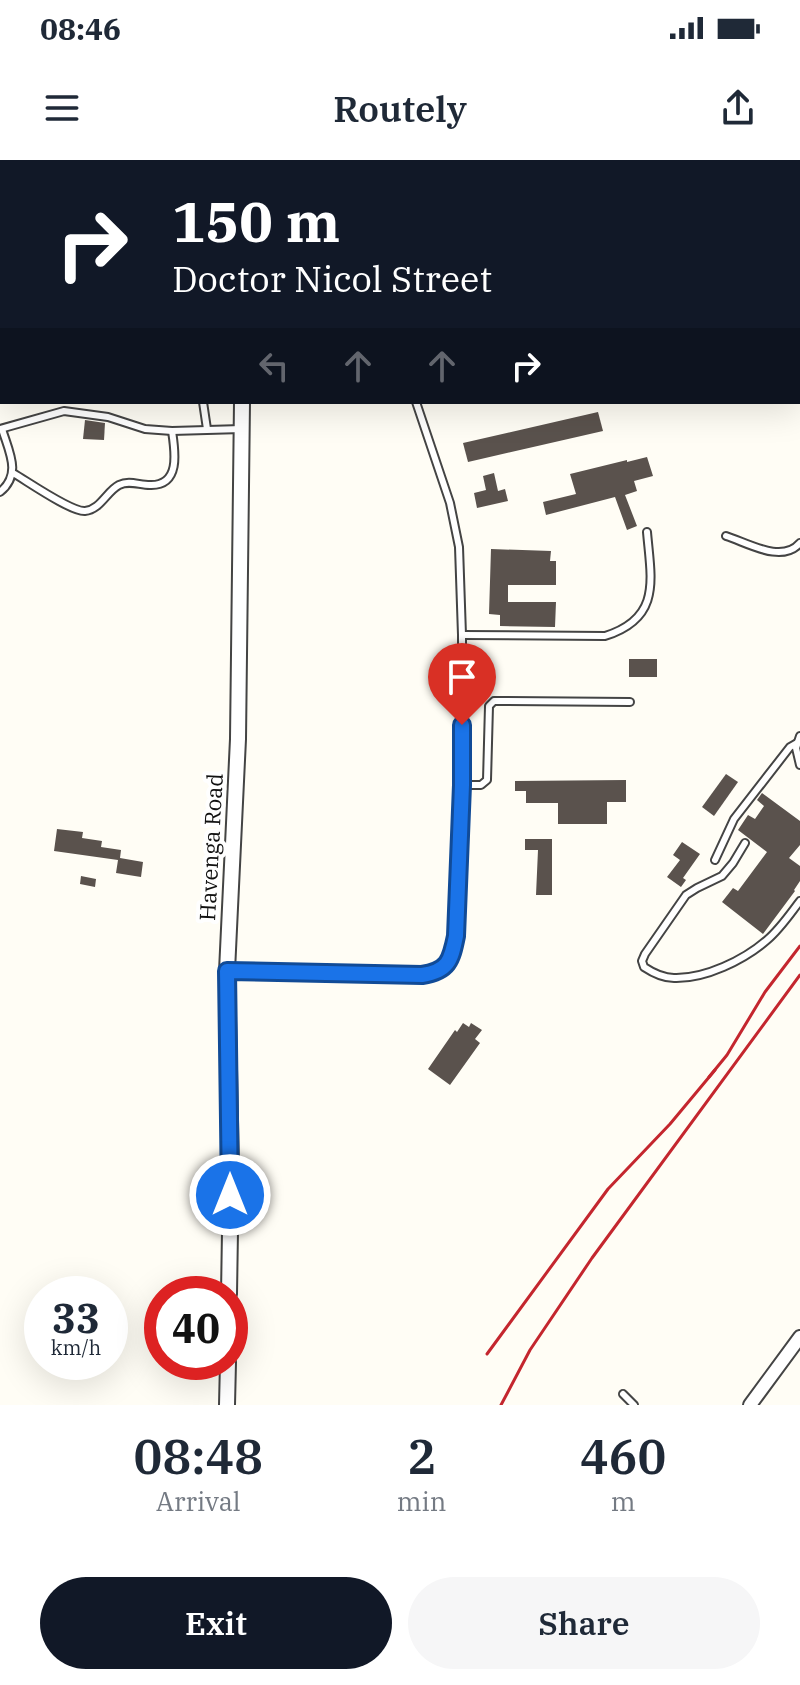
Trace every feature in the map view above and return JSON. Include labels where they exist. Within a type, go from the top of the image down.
[{"type":"street","name":"Havenga Road","points":[[229,1276],[231,1168],[227,971],[238,739],[242,404]]},
{"type":"street","points":[[750,1405],[800,1337]]},
{"type":"street","points":[[227,1405],[228,1380]]},
{"type":"lane","points":[[203,404],[207,429]]},
{"type":"lane","points":[[227,971],[422,975],[441,970],[453,952],[462,785],[459,547],[455,523],[417,404]]},
{"type":"lane","points":[[0,492],[8,485],[13,473],[12,460],[1,429],[64,411],[108,417],[145,429],[242,429]]},
{"type":"lane","points":[[13,473],[68,506],[89,511],[119,485],[156,485],[166,480],[175,462],[172,431]]},
{"type":"lane","points":[[462,635],[605,636],[618,632],[634,621],[649,599],[652,586],[647,532]]},
{"type":"lane","points":[[726,536],[778,553],[789,552],[800,543]]},
{"type":"lane","points":[[462,785],[483,784],[488,775],[489,706],[494,701],[630,702]]},
{"type":"lane","points":[[798,740],[800,765]]},
{"type":"lane","points":[[715,860],[734,819],[798,740]]},
{"type":"lane","points":[[745,843],[722,876],[690,892],[683,900],[645,954],[643,964],[648,970],[674,978],[707,972],[731,963],[767,941],[800,901]]},
{"type":"lane","points":[[623,1394],[634,1405]]},
{"type":"building","points":[[598,412],[603,431],[468,462],[463,443]]},
{"type":"building","points":[[85,420],[105,423],[104,440],[83,439]]},
{"type":"building","points":[[647,457],[653,476],[634,481],[637,491],[625,495],[637,526],[627,530],[615,497],[546,515],[543,502],[576,494],[570,474]]},
{"type":"building","points":[[494,473],[498,491],[505,489],[508,501],[477,508],[474,493],[486,490],[483,476]]},
{"type":"building","points":[[491,549],[551,551],[550,561],[556,561],[556,585],[508,585],[508,602],[556,602],[555,627],[500,626],[500,615],[489,614]]},
{"type":"building","points":[[629,659],[657,659],[657,677],[629,677]]},
{"type":"building","points":[[726,774],[738,782],[714,816],[702,807]]},
{"type":"building","points":[[626,780],[626,802],[607,802],[607,824],[558,824],[558,803],[526,803],[526,791],[515,791],[515,781]]},
{"type":"building","points":[[762,793],[800,821],[800,845],[789,858],[800,866],[800,881],[763,934],[722,902],[733,888],[738,891],[767,852],[738,830],[748,815],[755,819],[764,806],[757,800]]},
{"type":"building","points":[[57,829],[83,832],[82,838],[102,841],[101,847],[121,850],[120,858],[143,862],[141,877],[116,873],[118,860],[54,851]]},
{"type":"building","points":[[525,839],[552,839],[552,895],[536,895],[538,850],[525,850]]},
{"type":"building","points":[[682,842],[700,854],[683,878],[686,880],[681,887],[667,877],[680,860],[673,855]]},
{"type":"building","points":[[81,876],[96,879],[95,887],[80,884]]},
{"type":"building","points":[[463,1023],[469,1027],[471,1023],[482,1030],[475,1039],[480,1043],[450,1085],[428,1069]]},
{"type":"railway","points":[[709,1077],[727,1055],[765,992],[800,946]]},
{"type":"railway","points":[[501,1405],[530,1350],[592,1258],[800,975]]},
{"type":"railway","points":[[487,1354],[608,1189],[670,1124],[715,1070]]},
{"type":"route","points":[[230,1195],[227,971],[422,975],[435,973],[447,965],[456,936],[462,725]]}]
